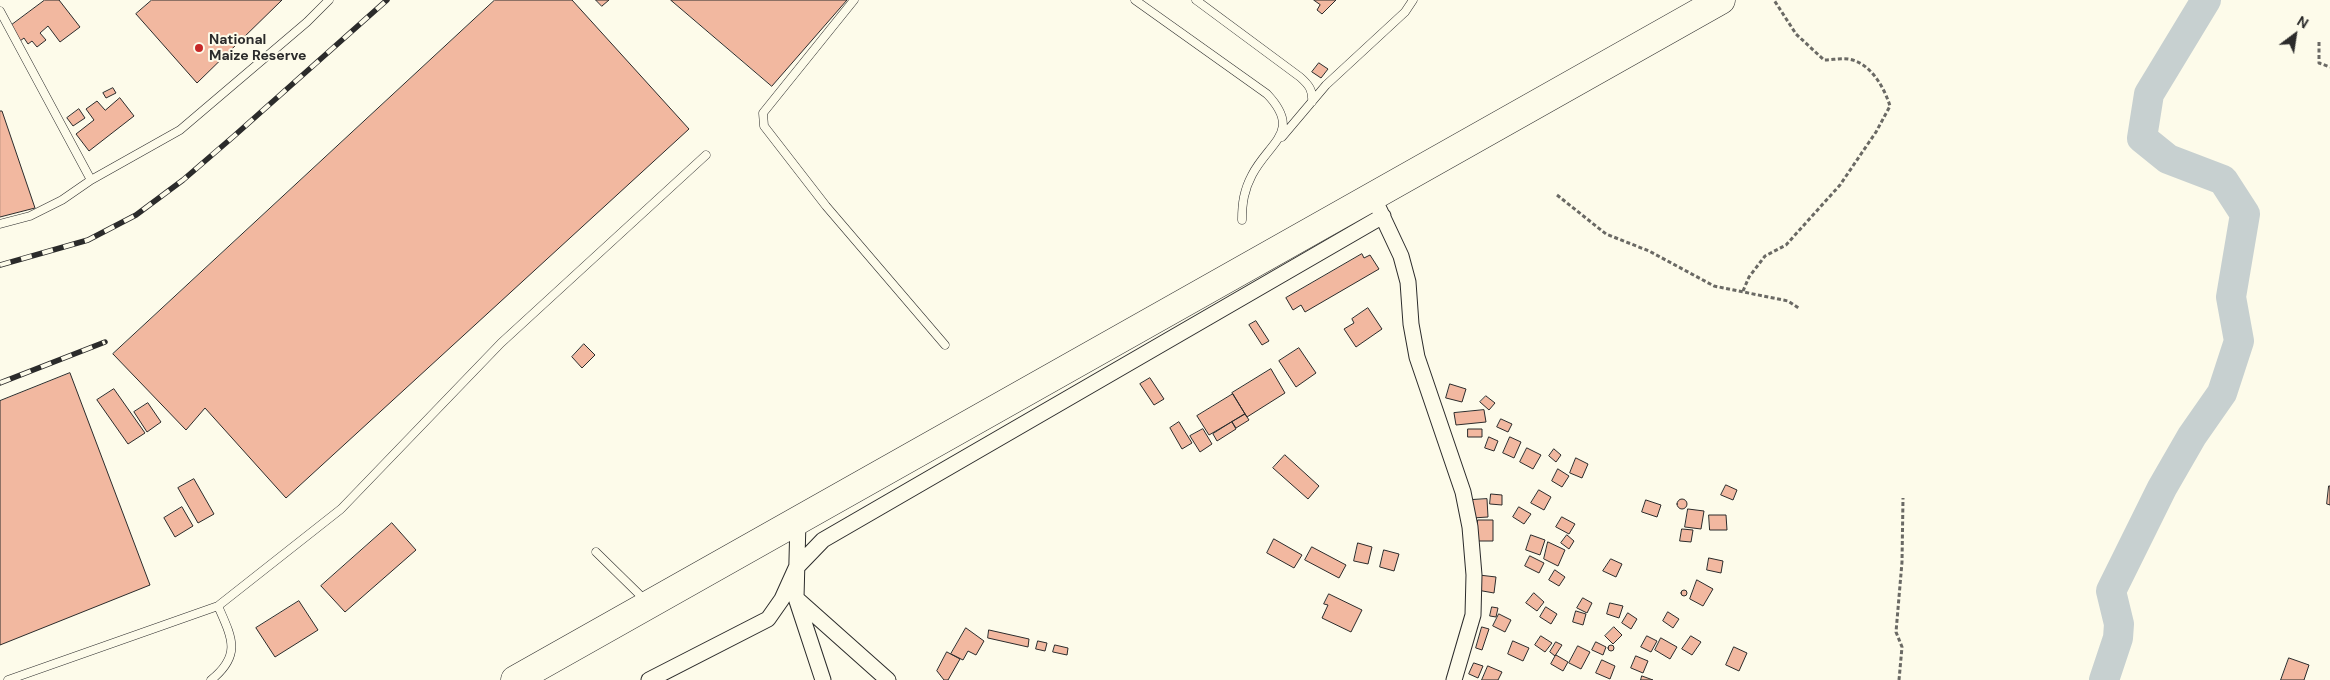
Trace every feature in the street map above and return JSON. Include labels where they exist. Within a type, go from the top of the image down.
[{"type":"highway","points":[[515,680],[798,521],[1377,206],[1721,0]]},
{"type":"street","points":[[649,680],[768,619],[782,598],[796,568],[823,540],[1377,206],[1404,265],[1408,282],[1411,324],[1417,357],[1463,492],[1470,526],[1474,575],[1473,615],[1454,680]]},
{"type":"street","points":[[798,521],[796,598],[823,680]]},
{"type":"street","points":[[796,598],[888,680]]},
{"type":"lane","points":[[0,224],[30,216],[62,200],[91,180],[180,130],[307,22],[329,0]]},
{"type":"lane","points":[[854,0],[763,113],[764,126],[826,206],[945,345]]},
{"type":"lane","points":[[1135,0],[1267,94],[1279,107],[1284,123],[1280,138]]},
{"type":"lane","points":[[1196,0],[1300,77],[1313,93],[1312,102]]},
{"type":"lane","points":[[1242,220],[1246,188],[1253,173],[1280,138],[1326,85],[1405,12],[1413,0]]},
{"type":"lane","points":[[0,11],[91,180]]},
{"type":"lane","points":[[8,680],[218,606],[341,509],[501,343],[706,155]]},
{"type":"lane","points":[[596,552],[649,604]]},
{"type":"lane","points":[[211,680],[226,668],[232,653],[228,629],[218,606]]},
{"type":"path","points":[[1743,292],[1749,277],[1765,256],[1786,246],[1840,185],[1876,132],[1890,106],[1885,90],[1873,72],[1849,59],[1824,60],[1796,34],[1774,0]]},
{"type":"path","points":[[2319,42],[2319,64],[2330,68]]},
{"type":"path","points":[[1557,195],[1606,234],[1649,251],[1714,286],[1788,301],[1800,309]]},
{"type":"path","points":[[1899,680],[1902,656],[1896,632],[1902,562],[1903,498]]},
{"type":"building","points":[[45,0],[59,0],[80,27],[60,42],[48,26],[40,33],[46,40],[37,47],[32,41],[28,44],[24,38],[20,41],[9,27]]},
{"type":"building","name":"National Maize Reserve","points":[[152,0],[282,0],[197,83],[136,14]]},
{"type":"building","points":[[495,0],[572,0],[689,129],[286,498],[205,408],[186,430],[113,354]]},
{"type":"building","points":[[596,0],[609,0],[602,6]]},
{"type":"building","points":[[671,0],[847,0],[772,86]]},
{"type":"building","points":[[1314,0],[1336,0],[1322,14],[1317,10],[1320,5]]},
{"type":"building","points":[[1319,63],[1328,69],[1321,78],[1312,72]]},
{"type":"building","points":[[113,88],[116,93],[106,98],[103,93]]},
{"type":"building","points":[[120,98],[134,116],[89,151],[76,134],[94,120],[86,109],[97,101],[105,110]]},
{"type":"building","points":[[79,109],[85,118],[73,126],[67,118]]},
{"type":"building","points":[[0,111],[2,111],[35,208],[0,217]]},
{"type":"building","points":[[1362,254],[1364,258],[1370,255],[1379,269],[1305,312],[1301,305],[1293,310],[1286,298]]},
{"type":"building","points":[[1368,308],[1382,329],[1356,347],[1344,329],[1354,323],[1352,319]]},
{"type":"building","points":[[1256,321],[1269,341],[1262,345],[1249,325]]},
{"type":"building","points":[[584,344],[595,355],[582,368],[572,357]]},
{"type":"building","points":[[1299,348],[1316,373],[1296,387],[1279,361]]},
{"type":"building","points":[[1271,369],[1285,393],[1247,417],[1232,393]]},
{"type":"building","points":[[70,373],[150,585],[0,645],[0,401]]},
{"type":"building","points":[[1150,378],[1164,399],[1154,405],[1140,384]]},
{"type":"building","points":[[1450,384],[1466,389],[1462,402],[1446,398]]},
{"type":"building","points":[[114,389],[145,433],[128,444],[97,400]]},
{"type":"building","points":[[1233,394],[1245,414],[1209,435],[1197,416]]},
{"type":"building","points":[[1486,396],[1495,403],[1489,410],[1480,402]]},
{"type":"building","points":[[148,403],[161,422],[147,432],[134,412]]},
{"type":"building","points":[[1484,410],[1486,422],[1456,425],[1454,413]]},
{"type":"building","points":[[1245,414],[1249,420],[1236,428],[1232,422]]},
{"type":"building","points":[[1501,419],[1512,424],[1508,432],[1497,427]]},
{"type":"building","points":[[1179,422],[1192,443],[1182,449],[1170,428]]},
{"type":"building","points":[[1232,422],[1236,429],[1217,441],[1213,434]]},
{"type":"building","points":[[1203,429],[1212,444],[1200,452],[1190,436]]},
{"type":"building","points":[[1468,429],[1482,429],[1482,437],[1468,437]]},
{"type":"building","points":[[1489,437],[1498,441],[1494,451],[1485,448]]},
{"type":"building","points":[[1510,437],[1521,442],[1514,458],[1503,453]]},
{"type":"building","points":[[1527,448],[1541,455],[1533,469],[1520,462]]},
{"type":"building","points":[[1554,449],[1561,455],[1556,462],[1549,456]]},
{"type":"building","points":[[1285,455],[1319,486],[1308,499],[1273,468]]},
{"type":"building","points":[[1576,458],[1588,464],[1582,478],[1570,473]]},
{"type":"building","points":[[1558,469],[1569,476],[1562,487],[1552,481]]},
{"type":"building","points":[[194,479],[214,514],[198,523],[178,488]]},
{"type":"building","points":[[1726,485],[1737,490],[1733,500],[1721,495]]},
{"type":"building","points":[[2330,486],[2330,505],[2327,504]]},
{"type":"building","points":[[1539,490],[1551,497],[1544,510],[1531,503]]},
{"type":"building","points":[[1491,494],[1502,495],[1502,505],[1490,504]]},
{"type":"building","points":[[1487,499],[1488,517],[1472,518],[1471,500]]},
{"type":"building","points":[[1680,499],[1684,499],[1687,504],[1686,508],[1680,509],[1677,506],[1677,502]]},
{"type":"building","points":[[1646,500],[1661,505],[1657,517],[1642,512]]},
{"type":"building","points":[[182,507],[193,526],[175,537],[164,518]]},
{"type":"building","points":[[1519,507],[1531,514],[1524,524],[1513,517]]},
{"type":"building","points":[[1688,509],[1704,511],[1701,529],[1685,527]]},
{"type":"building","points":[[1709,515],[1726,515],[1727,530],[1710,530]]},
{"type":"building","points":[[1562,517],[1575,524],[1569,534],[1556,527]]},
{"type":"building","points":[[1478,520],[1493,520],[1493,541],[1476,541]]},
{"type":"building","points":[[392,523],[416,550],[345,612],[321,586]]},
{"type":"building","points":[[1682,529],[1693,530],[1691,542],[1680,541]]},
{"type":"building","points":[[1531,535],[1545,540],[1540,555],[1526,550]]},
{"type":"building","points":[[1567,535],[1574,541],[1569,549],[1561,543]]},
{"type":"building","points":[[1274,539],[1302,555],[1294,568],[1267,553]]},
{"type":"building","points":[[1548,542],[1565,550],[1558,566],[1544,559]]},
{"type":"building","points":[[1358,543],[1372,547],[1368,564],[1354,561]]},
{"type":"building","points":[[1312,547],[1346,565],[1339,578],[1305,560]]},
{"type":"building","points":[[1384,550],[1399,554],[1394,571],[1380,567]]},
{"type":"building","points":[[1530,556],[1544,563],[1539,573],[1525,566]]},
{"type":"building","points":[[1709,558],[1723,561],[1721,573],[1707,570]]},
{"type":"building","points":[[1611,559],[1622,564],[1616,577],[1603,571]]},
{"type":"building","points":[[1555,570],[1565,577],[1559,586],[1549,580]]},
{"type":"building","points":[[1479,575],[1496,577],[1494,593],[1477,590]]},
{"type":"building","points":[[1697,580],[1713,589],[1703,606],[1690,599]]},
{"type":"building","points":[[1684,590],[1687,593],[1684,596],[1681,593]]},
{"type":"building","points":[[1534,593],[1544,602],[1537,611],[1526,603]]},
{"type":"building","points":[[1329,594],[1362,610],[1351,632],[1322,618],[1328,605],[1324,604]]},
{"type":"building","points":[[1583,598],[1592,603],[1587,613],[1577,608]]},
{"type":"building","points":[[299,601],[318,630],[275,657],[256,628]]},
{"type":"building","points":[[1610,603],[1623,606],[1619,618],[1607,614]]},
{"type":"building","points":[[1492,607],[1498,608],[1496,617],[1490,616]]},
{"type":"building","points":[[1546,607],[1557,614],[1551,624],[1540,617]]},
{"type":"building","points":[[1576,611],[1586,614],[1583,625],[1573,622]]},
{"type":"building","points":[[1668,612],[1679,619],[1673,628],[1663,621]]},
{"type":"building","points":[[1628,613],[1637,619],[1631,629],[1622,623]]},
{"type":"building","points":[[1499,614],[1511,620],[1505,632],[1493,626]]},
{"type":"building","points":[[1482,627],[1489,629],[1482,650],[1476,648]]},
{"type":"building","points":[[1614,627],[1622,635],[1613,644],[1605,636]]},
{"type":"building","points":[[966,628],[984,641],[976,655],[968,651],[963,660],[951,654]]},
{"type":"building","points":[[989,630],[1029,639],[1028,647],[988,638]]},
{"type":"building","points":[[1541,636],[1552,643],[1545,652],[1535,645]]},
{"type":"building","points":[[1647,636],[1657,641],[1651,652],[1641,647]]},
{"type":"building","points":[[1691,636],[1701,642],[1692,655],[1682,649]]},
{"type":"building","points":[[1661,638],[1677,647],[1670,659],[1655,650]]},
{"type":"building","points":[[1038,641],[1047,643],[1045,651],[1036,649]]},
{"type":"building","points":[[1513,641],[1529,648],[1523,661],[1508,654]]},
{"type":"building","points":[[1556,642],[1562,645],[1555,656],[1550,652]]},
{"type":"building","points":[[1596,642],[1606,647],[1603,655],[1592,650]]},
{"type":"building","points":[[1055,645],[1068,648],[1067,655],[1053,652]]},
{"type":"building","points":[[1611,645],[1614,648],[1611,651],[1608,648]]},
{"type":"building","points":[[1578,646],[1590,652],[1581,669],[1569,663]]},
{"type":"building","points":[[1734,647],[1747,653],[1739,671],[1726,665]]},
{"type":"building","points":[[947,652],[960,659],[948,680],[944,680],[937,671]]},
{"type":"building","points":[[1556,655],[1568,662],[1563,671],[1551,664]]},
{"type":"building","points":[[1636,656],[1648,661],[1643,673],[1631,668]]},
{"type":"building","points":[[2289,658],[2309,665],[2304,680],[2281,680]]},
{"type":"building","points":[[1602,660],[1615,666],[1610,679],[1596,673]]},
{"type":"building","points":[[1474,663],[1483,666],[1478,678],[1469,674]]},
{"type":"building","points":[[1488,666],[1502,672],[1498,680],[1482,680]]},
{"type":"building","points":[[1642,676],[1653,680],[1641,680]]},
{"type":"waterway","points":[[2104,680],[2118,638],[2119,624],[2111,591],[2162,488],[2192,436],[2222,393],[2239,341],[2231,297],[2245,214],[2223,180],[2168,159],[2142,138],[2149,94],[2206,0]]},
{"type":"railway","points":[[0,265],[88,240],[136,215],[183,180],[387,0]]},
{"type":"railway","points":[[0,383],[105,342]]},
{"type":"place","name":"National Maize Reserve","points":[[199,48]]}]
